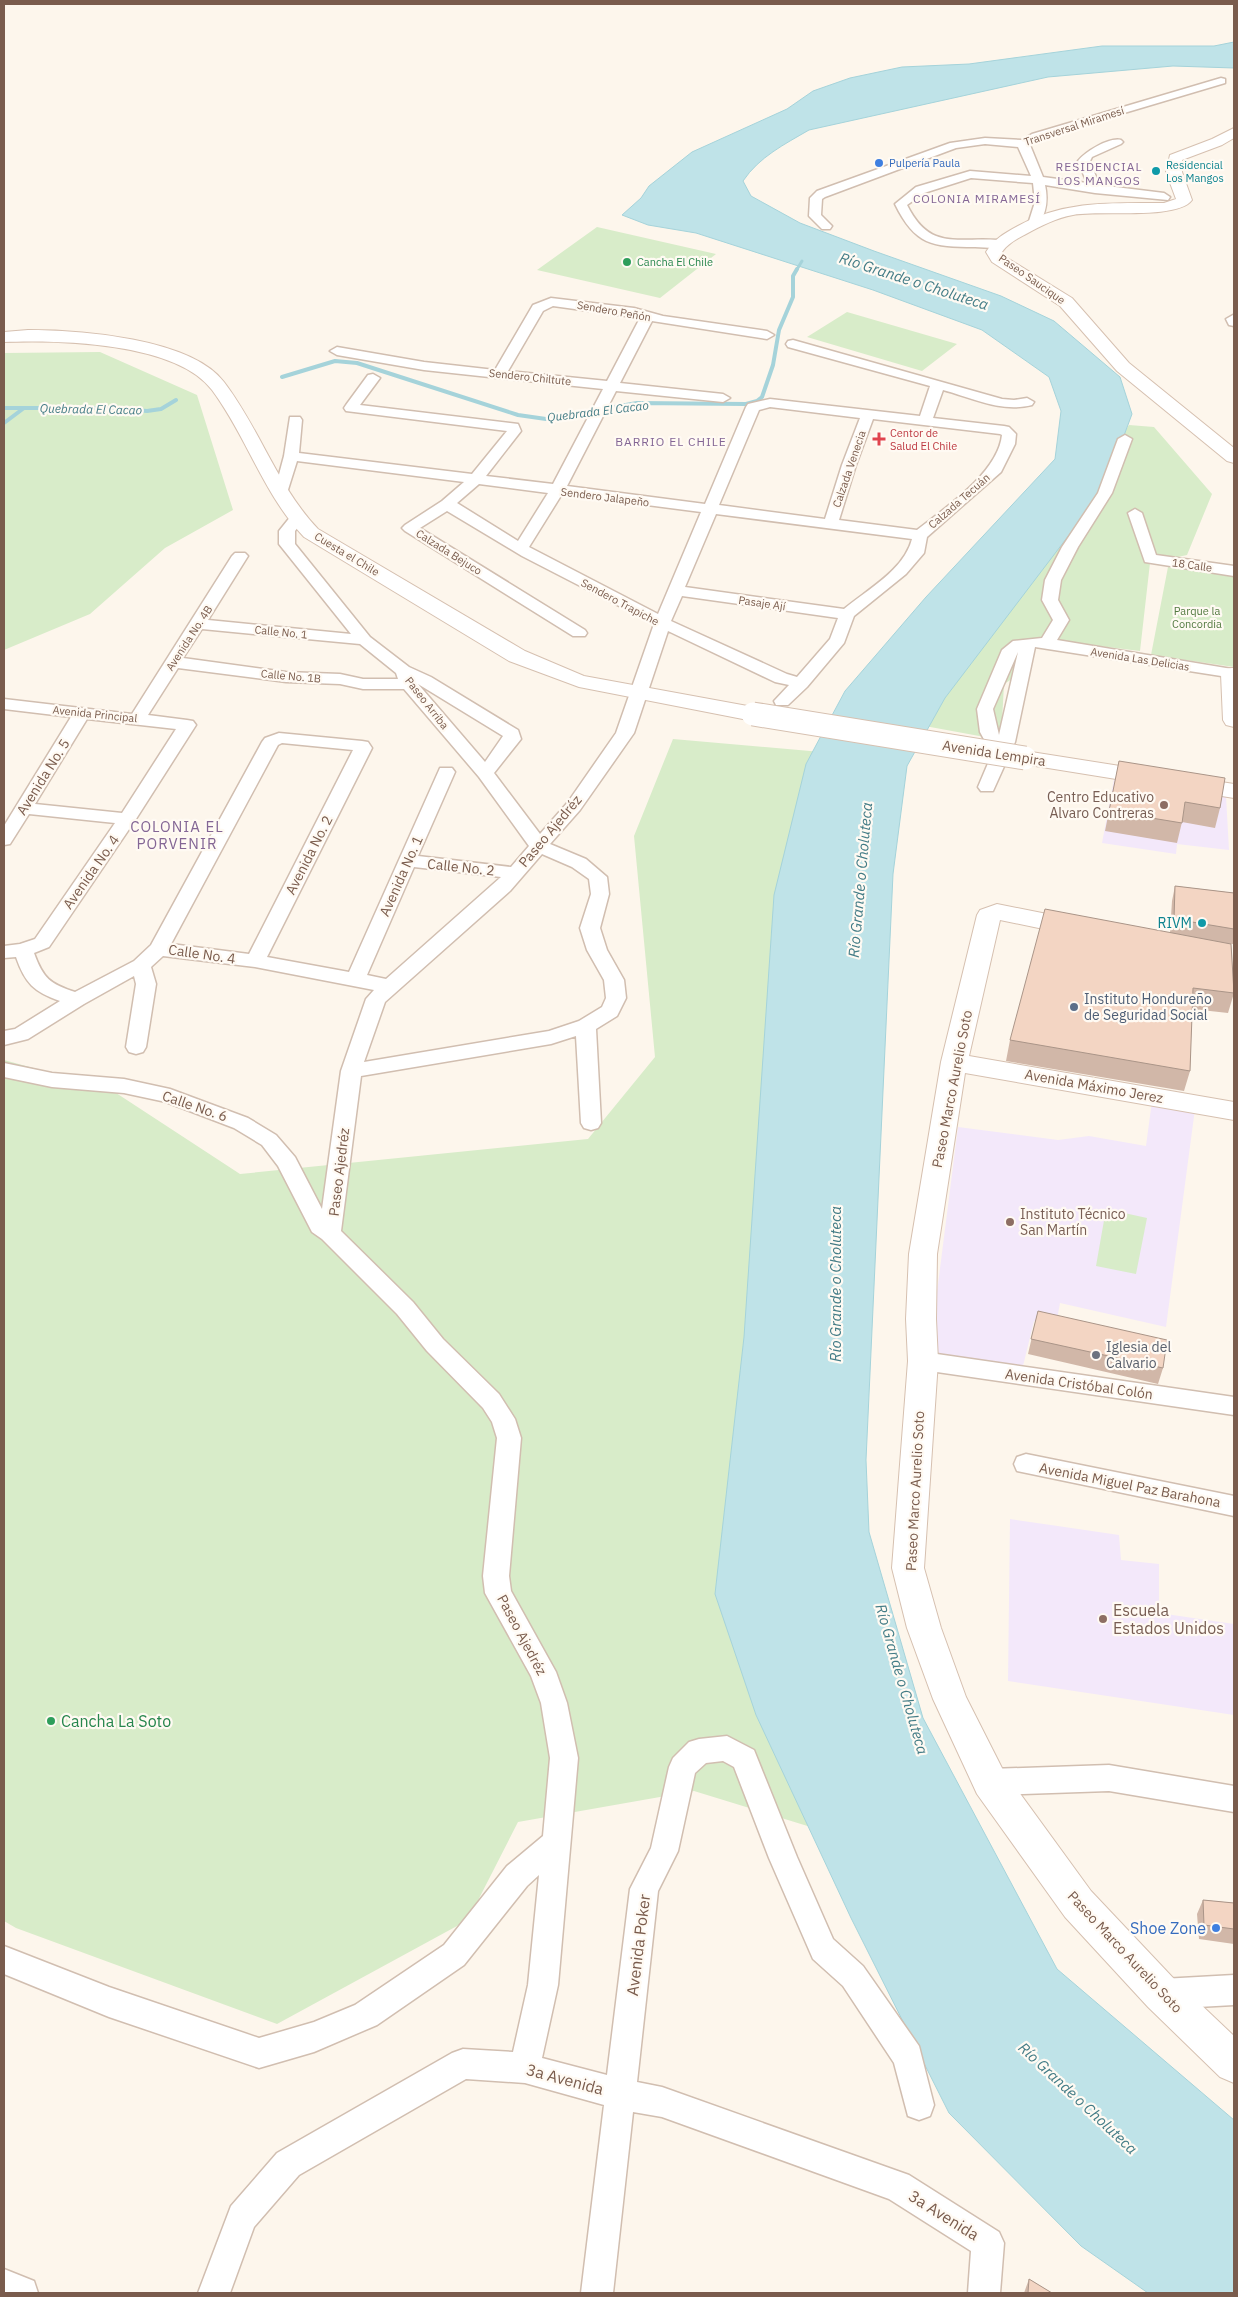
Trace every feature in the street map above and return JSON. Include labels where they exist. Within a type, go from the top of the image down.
[{"type":"street","name":"Transversal Miramesí","points":[[826,226],[815,216],[816,198],[841,185],[939,150],[971,142],[1000,141],[1024,144],[1043,133],[1221,82]]},
{"type":"street","name":"Paseo Saucique","points":[[1234,132],[1217,142],[1175,158],[1174,172],[1184,200],[1179,204],[1164,208],[1073,209],[1056,213],[1035,221],[996,248],[998,258],[1066,302],[1123,367],[1234,457]]},
{"type":"street","points":[[1095,189],[1084,161],[1088,155],[1117,142]]},
{"type":"street","points":[[1024,144],[1024,148],[1042,186],[1039,215],[1035,221]]},
{"type":"street","points":[[939,150],[956,160],[970,174]]},
{"type":"street","points":[[996,248],[978,251],[968,248],[966,245],[935,240],[922,234],[914,228],[901,204],[920,190],[970,174],[998,175],[1164,197]]},
{"type":"street","name":"Sendero Peñón","points":[[499,374],[538,308],[543,305],[561,302],[767,336]]},
{"type":"street","points":[[520,548],[557,491],[648,316]]},
{"type":"street","name":"Cuesta el Chile","points":[[4,336],[65,335],[142,348],[177,359],[208,375],[234,411],[296,519],[311,533],[517,656],[579,681],[753,714]]},
{"type":"street","points":[[793,344],[980,396],[1001,405],[1018,405],[1027,402]]},
{"type":"street","name":"Sendero Chiltute","points":[[337,351],[424,366],[723,398]]},
{"type":"street","name":"Calzada Bejuco","points":[[373,378],[351,408],[513,427],[514,431],[475,480],[447,504],[410,528],[579,633]]},
{"type":"street","points":[[868,415],[925,421],[938,384]]},
{"type":"street","name":"Paseo Ajedréz","points":[[525,2068],[543,1985],[564,1758],[554,1703],[543,1672],[498,1593],[496,1576],[509,1438],[503,1419],[490,1401],[435,1345],[404,1308],[330,1233],[351,1071],[376,999],[503,887],[574,806],[625,733],[662,624],[712,511],[753,408],[770,402],[868,415]]},
{"type":"street","name":"Calzada Venecia","points":[[831,523],[849,465],[868,415]]},
{"type":"street","points":[[281,493],[291,456],[295,420]]},
{"type":"street","name":"Calzada Tecuán","points":[[847,614],[902,570],[916,553],[920,535],[950,511],[996,469],[1008,444],[1008,434],[1004,430],[925,421]]},
{"type":"street","points":[[1047,643],[1061,620],[1050,600],[1053,580],[1070,547],[1105,493],[1125,439]]},
{"type":"street","name":"Sendero Jalapeño","points":[[291,456],[712,511],[831,523],[920,535]]},
{"type":"street","name":"Sendero Trapiche","points":[[447,504],[520,548],[662,624],[781,678],[801,683]]},
{"type":"street","name":"18 Calle","points":[[1135,513],[1150,559],[1234,570]]},
{"type":"street","name":"Paseo Arriba","points":[[296,519],[287,531],[287,544],[364,640],[406,677],[485,774],[539,846]]},
{"type":"street","name":"Avenida No. 4B","points":[[137,718],[240,556]]},
{"type":"street","name":"Pasaje Ají","points":[[677,591],[847,614]]},
{"type":"street","points":[[782,701],[801,683],[838,640],[847,614]]},
{"type":"street","name":"Calle No. 1","points":[[198,624],[364,640]]},
{"type":"street","points":[[987,787],[1006,742],[1028,643],[1019,644],[1010,650],[985,709],[988,732],[1001,753]]},
{"type":"street","name":"Avenida Las Delicias","points":[[1028,643],[1047,643],[1233,674]]},
{"type":"street","name":"Calle No. 1B","points":[[174,662],[286,677],[340,679],[363,684],[406,677]]},
{"type":"street","points":[[1233,674],[1234,720]]},
{"type":"street","points":[[406,677],[425,681],[512,734],[512,739],[485,774]]},
{"type":"street","name":"Avenida Principal","points":[[4,704],[187,725]]},
{"type":"street","name":"Avenida No. 5","points":[[4,840],[82,713]]},
{"type":"street","name":"Avenida Lempira","points":[[753,714],[1234,791]]},
{"type":"street","name":"Avenida No. 4","points":[[13,951],[42,942],[127,819],[187,725]]},
{"type":"street","name":"Avenida No. 2","points":[[159,949],[271,742],[278,738],[362,746],[364,748],[255,961]]},
{"type":"street","name":"Avenida No. 1","points":[[355,980],[446,772]]},
{"type":"street","points":[[24,808],[127,819]]},
{"type":"street","points":[[351,1071],[551,1037],[586,1026],[610,1011],[616,998],[614,980],[597,950],[590,928],[600,894],[598,877],[579,863],[539,846]]},
{"type":"street","name":"Calle No. 2","points":[[408,861],[515,873]]},
{"type":"street","name":"Paseo Marco Aurelio Soto","points":[[1103,932],[996,912],[989,915],[954,1062],[923,1254],[921,1318],[923,1361],[908,1568],[924,1628],[950,1700],[990,1782],[1078,1904],[1162,1994],[1234,2062]]},
{"type":"street","name":"Calle No. 4","points":[[4,1038],[20,1034],[77,999],[142,965],[159,949],[255,961],[389,986]]},
{"type":"street","points":[[13,951],[41,986],[77,999]]},
{"type":"street","points":[[136,1047],[146,984],[142,965]]},
{"type":"street","points":[[586,1026],[591,1123]]},
{"type":"street","name":"Avenida Máximo Jerez","points":[[954,1062],[1234,1110]]},
{"type":"street","name":"Calle No. 6","points":[[4,1070],[52,1080],[124,1086],[170,1096],[242,1123],[269,1140],[287,1162],[320,1226],[330,1233]]},
{"type":"street","name":"Avenida Cristóbal Colón","points":[[923,1361],[1234,1406]]},
{"type":"street","name":"Avenida Miguel Paz Barahona","points":[[1026,1464],[1234,1506]]},
{"type":"street","name":"Avenida Poker","points":[[597,2293],[644,1889],[664,1851],[683,1767],[699,1751],[727,1748],[744,1759],[783,1858],[822,1949],[853,1976],[908,2057],[919,2105]]},
{"type":"street","points":[[990,1782],[1110,1778],[1234,1798]]},
{"type":"street","points":[[4,1960],[109,2002],[259,2053],[314,2037],[366,2015],[454,1955],[517,1876],[556,1842]]},
{"type":"street","points":[[1162,1994],[1234,1990]]},
{"type":"street","name":"3a Avenida","points":[[214,2293],[242,2217],[288,2164],[464,2064],[525,2068],[620,2094],[662,2102],[898,2186],[988,2243],[984,2293]]},
{"type":"street","points":[[4,2285],[22,2293]]},
{"type":"shaded area","name":"Centro Educativo Alvaro Contreras","points":[[1114,779],[1226,796],[1229,850],[1177,844],[1176,854],[1102,843]]},
{"type":"shaded area","points":[[1152,1101],[1195,1109],[1166,1327],[1060,1303],[1056,1325],[1034,1321],[1023,1366],[929,1355],[958,1127],[1058,1140],[1089,1136],[1146,1146]]},
{"type":"shaded area","name":"Escuela Estados Unidos","points":[[1010,1519],[1119,1535],[1121,1560],[1159,1564],[1159,1613],[1234,1624],[1234,1715],[1008,1681]]},
{"type":"green space","name":"Cancha El Chile","points":[[597,227],[716,254],[660,298],[537,270]]},
{"type":"green space","points":[[847,312],[957,344],[922,371],[807,337]]},
{"type":"green space","points":[[100,352],[197,395],[233,510],[165,548],[90,614],[4,650],[4,353]]},
{"type":"green space","points":[[1129,425],[1154,427],[1212,494],[1187,555],[1150,563],[1140,651],[1050,640],[1031,649],[1023,672],[1004,684],[1001,740],[903,722],[1058,530]]},
{"type":"green space","name":"Parque la Concordia","points":[[1168,567],[1234,576],[1234,667],[1151,655]]},
{"type":"green space","points":[[673,739],[844,754],[819,1170],[908,1857],[694,1791],[518,1822],[468,1920],[277,2024],[16,1928],[4,1921],[4,1060],[110,1089],[240,1174],[588,1139],[655,1057],[634,836]]},
{"type":"green space","points":[[1106,1209],[1147,1218],[1136,1274],[1096,1266]]},
{"type":"water","name":"Río Grande o Choluteca","points":[[1234,42],[1234,68],[1173,66],[1048,77],[809,130],[765,158],[749,172],[743,181],[751,196],[800,223],[1001,296],[1054,321],[1120,377],[1132,414],[1104,489],[945,698],[907,766],[893,874],[866,1460],[869,1532],[923,1718],[1057,1969],[1234,2120],[1234,2293],[1148,2293],[1081,2246],[949,2113],[851,1918],[756,1715],[715,1594],[744,1337],[774,895],[806,764],[845,691],[926,597],[1055,459],[1061,411],[1049,377],[982,330],[873,290],[696,233],[648,225],[622,215],[641,198],[649,186],[692,152],[787,109],[813,91],[850,78],[902,67],[969,64],[1102,46],[1214,46]]},
{"type":"building","points":[[1119,761],[1225,778],[1220,808],[1185,802],[1182,823],[1109,811]]},
{"type":"building","points":[[1175,886],[1234,893],[1234,929],[1174,919]]},
{"type":"building","name":"Instituto Hondureño de Seguridad Social","points":[[1045,909],[1231,944],[1234,993],[1193,988],[1190,1071],[1010,1040]]},
{"type":"building","points":[[1038,1311],[1167,1340],[1163,1368],[1031,1339]]},
{"type":"building","points":[[1203,1900],[1234,1903],[1234,1929],[1204,1925]]},
{"type":"building","points":[[1029,2279],[1052,2293],[1028,2293]]},
{"type":"waterway","name":"Quebrada El Cacao","points":[[796,271],[802,261]]},
{"type":"waterway","name":"Quebrada El Cacao","points":[[282,377],[335,361],[357,363],[518,415],[546,419],[566,418],[586,412],[637,403],[746,404],[757,401],[762,397],[773,365],[779,330],[793,297],[793,276],[797,269]]},
{"type":"waterway","name":"Quebrada El Cacao","points":[[24,408],[111,408],[147,411],[161,409],[176,400]]},
{"type":"waterway","name":"Quebrada El Cacao","points":[[4,408],[24,408]]},
{"type":"waterway","points":[[4,423],[24,408]]},
{"type":"place","name":"Pulpería Paula","points":[[879,163]]},
{"type":"place","name":"Residencial Los Mangos","points":[[1156,171]]},
{"type":"place","name":"Cancha El Chile","points":[[627,262]]},
{"type":"place","name":"Centor de Salud El Chile","points":[[879,439]]},
{"type":"place","name":"Centro Educativo Alvaro Contreras","points":[[1164,805]]},
{"type":"place","name":"RIVM","points":[[1202,923]]},
{"type":"place","name":"Instituto Hondureño de Seguridad Social","points":[[1074,1007]]},
{"type":"place","name":"Instituto Técnico San Martín","points":[[1010,1222]]},
{"type":"place","name":"Iglesia del Calvario","points":[[1096,1355]]},
{"type":"place","name":"Escuela Estados Unidos","points":[[1103,1619]]},
{"type":"place","name":"Cancha La Soto","points":[[51,1721]]},
{"type":"place","name":"Shoe Zone","points":[[1216,1928]]},
{"type":"district","name":"RESIDENCIAL LOS MANGOS","points":[[1099,173]]},
{"type":"district","name":"COLONIA MIRAMESÍ","points":[[977,198]]},
{"type":"district","name":"BARRIO EL CHILE","points":[[671,441]]},
{"type":"district","name":"COLONIA EL PORVENIR","points":[[177,834]]}]
